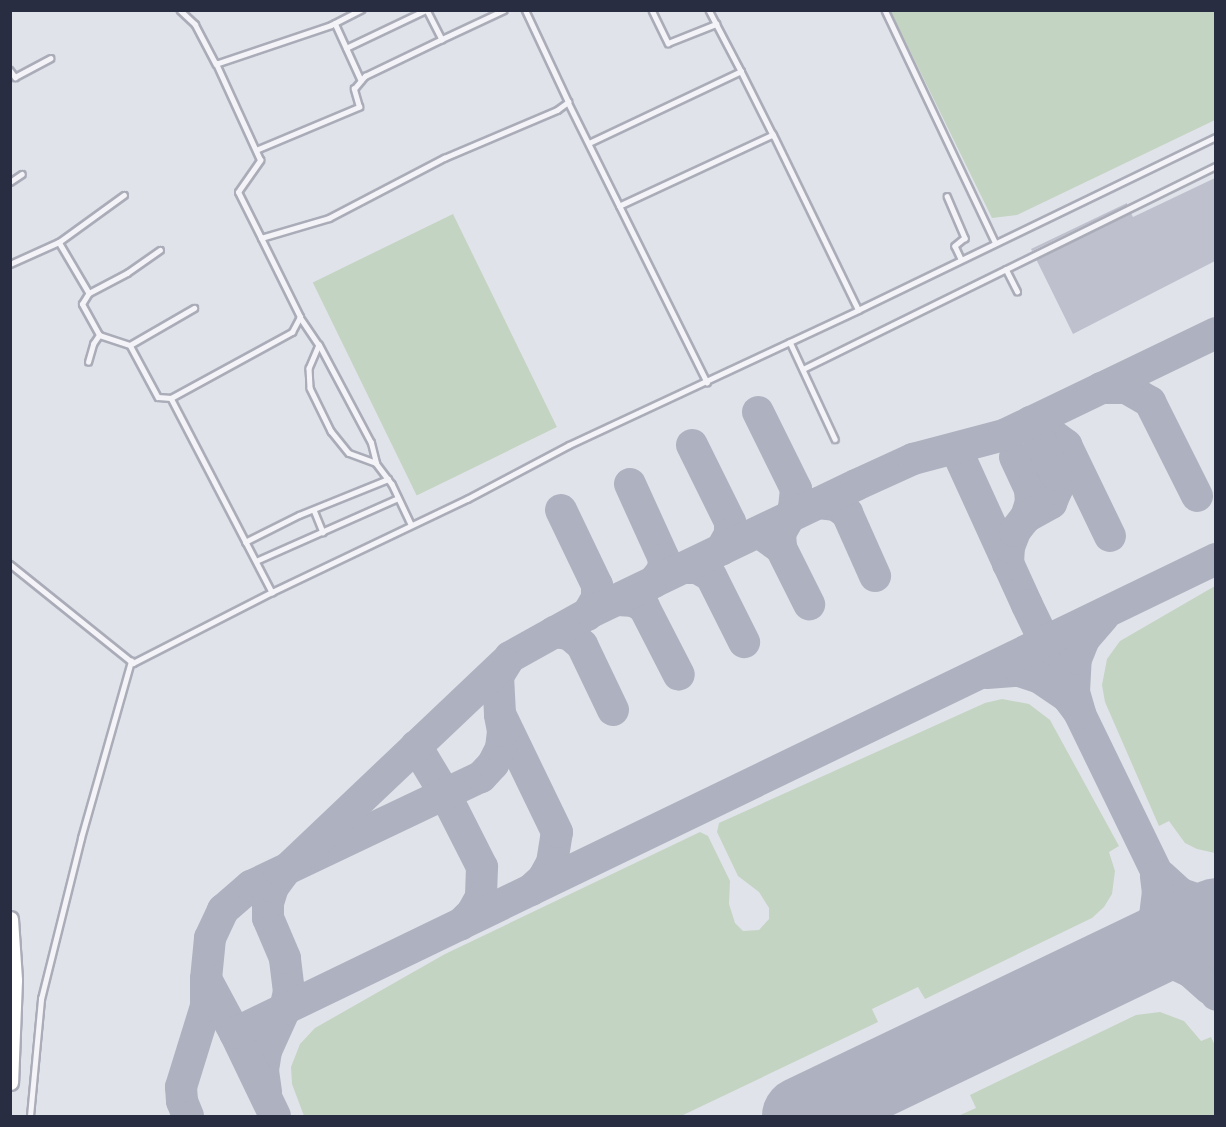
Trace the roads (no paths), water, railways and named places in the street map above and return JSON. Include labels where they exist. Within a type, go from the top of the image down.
[{"type":"main road","points":[[10,919],[14,980],[10,1082]]},
{"type":"lane","points":[[180,10],[200,31],[260,160],[238,192],[300,317],[320,345],[371,443],[376,463],[388,479],[411,524]]},
{"type":"lane","points":[[216,64],[334,23],[361,10]]},
{"type":"lane","points":[[346,48],[427,10],[442,39]]},
{"type":"lane","points":[[256,150],[359,106],[354,89],[365,76],[504,10]]},
{"type":"lane","points":[[525,10],[568,102],[708,382]]},
{"type":"lane","points":[[652,10],[668,43],[716,24]]},
{"type":"lane","points":[[709,10],[774,135],[858,310]]},
{"type":"lane","points":[[885,10],[995,242]]},
{"type":"lane","points":[[334,23],[361,80]]},
{"type":"lane","points":[[10,70],[15,77],[50,58]]},
{"type":"lane","points":[[589,143],[741,71]]},
{"type":"lane","points":[[261,238],[329,218],[444,158],[557,110],[568,102]]},
{"type":"lane","points":[[620,206],[774,135]]},
{"type":"lane","points":[[10,564],[133,663],[272,592],[467,499],[569,445],[708,382],[1215,137]]},
{"type":"lane","points":[[803,369],[1215,166]]},
{"type":"lane","points":[[10,182],[22,174]]},
{"type":"lane","points":[[10,264],[59,242],[124,195]]},
{"type":"lane","points":[[947,196],[965,238],[955,246],[961,259]]},
{"type":"lane","points":[[59,242],[89,292]]},
{"type":"lane","points":[[160,250],[127,273],[89,292],[82,304],[99,335],[129,345],[158,397],[171,398],[292,332],[300,317]]},
{"type":"lane","points":[[1006,269],[1017,291]]},
{"type":"lane","points":[[129,345],[194,308]]},
{"type":"lane","points":[[88,362],[93,344],[99,335]]},
{"type":"lane","points":[[790,342],[835,440]]},
{"type":"lane","points":[[320,345],[309,368],[310,388],[331,431],[349,453],[376,463]]},
{"type":"lane","points":[[171,398],[272,592]]},
{"type":"lane","points":[[245,542],[388,479]]},
{"type":"lane","points":[[256,561],[398,498]]},
{"type":"lane","points":[[314,510],[323,532]]},
{"type":"lane","points":[[30,1116],[41,999],[81,838],[131,661]]}]
